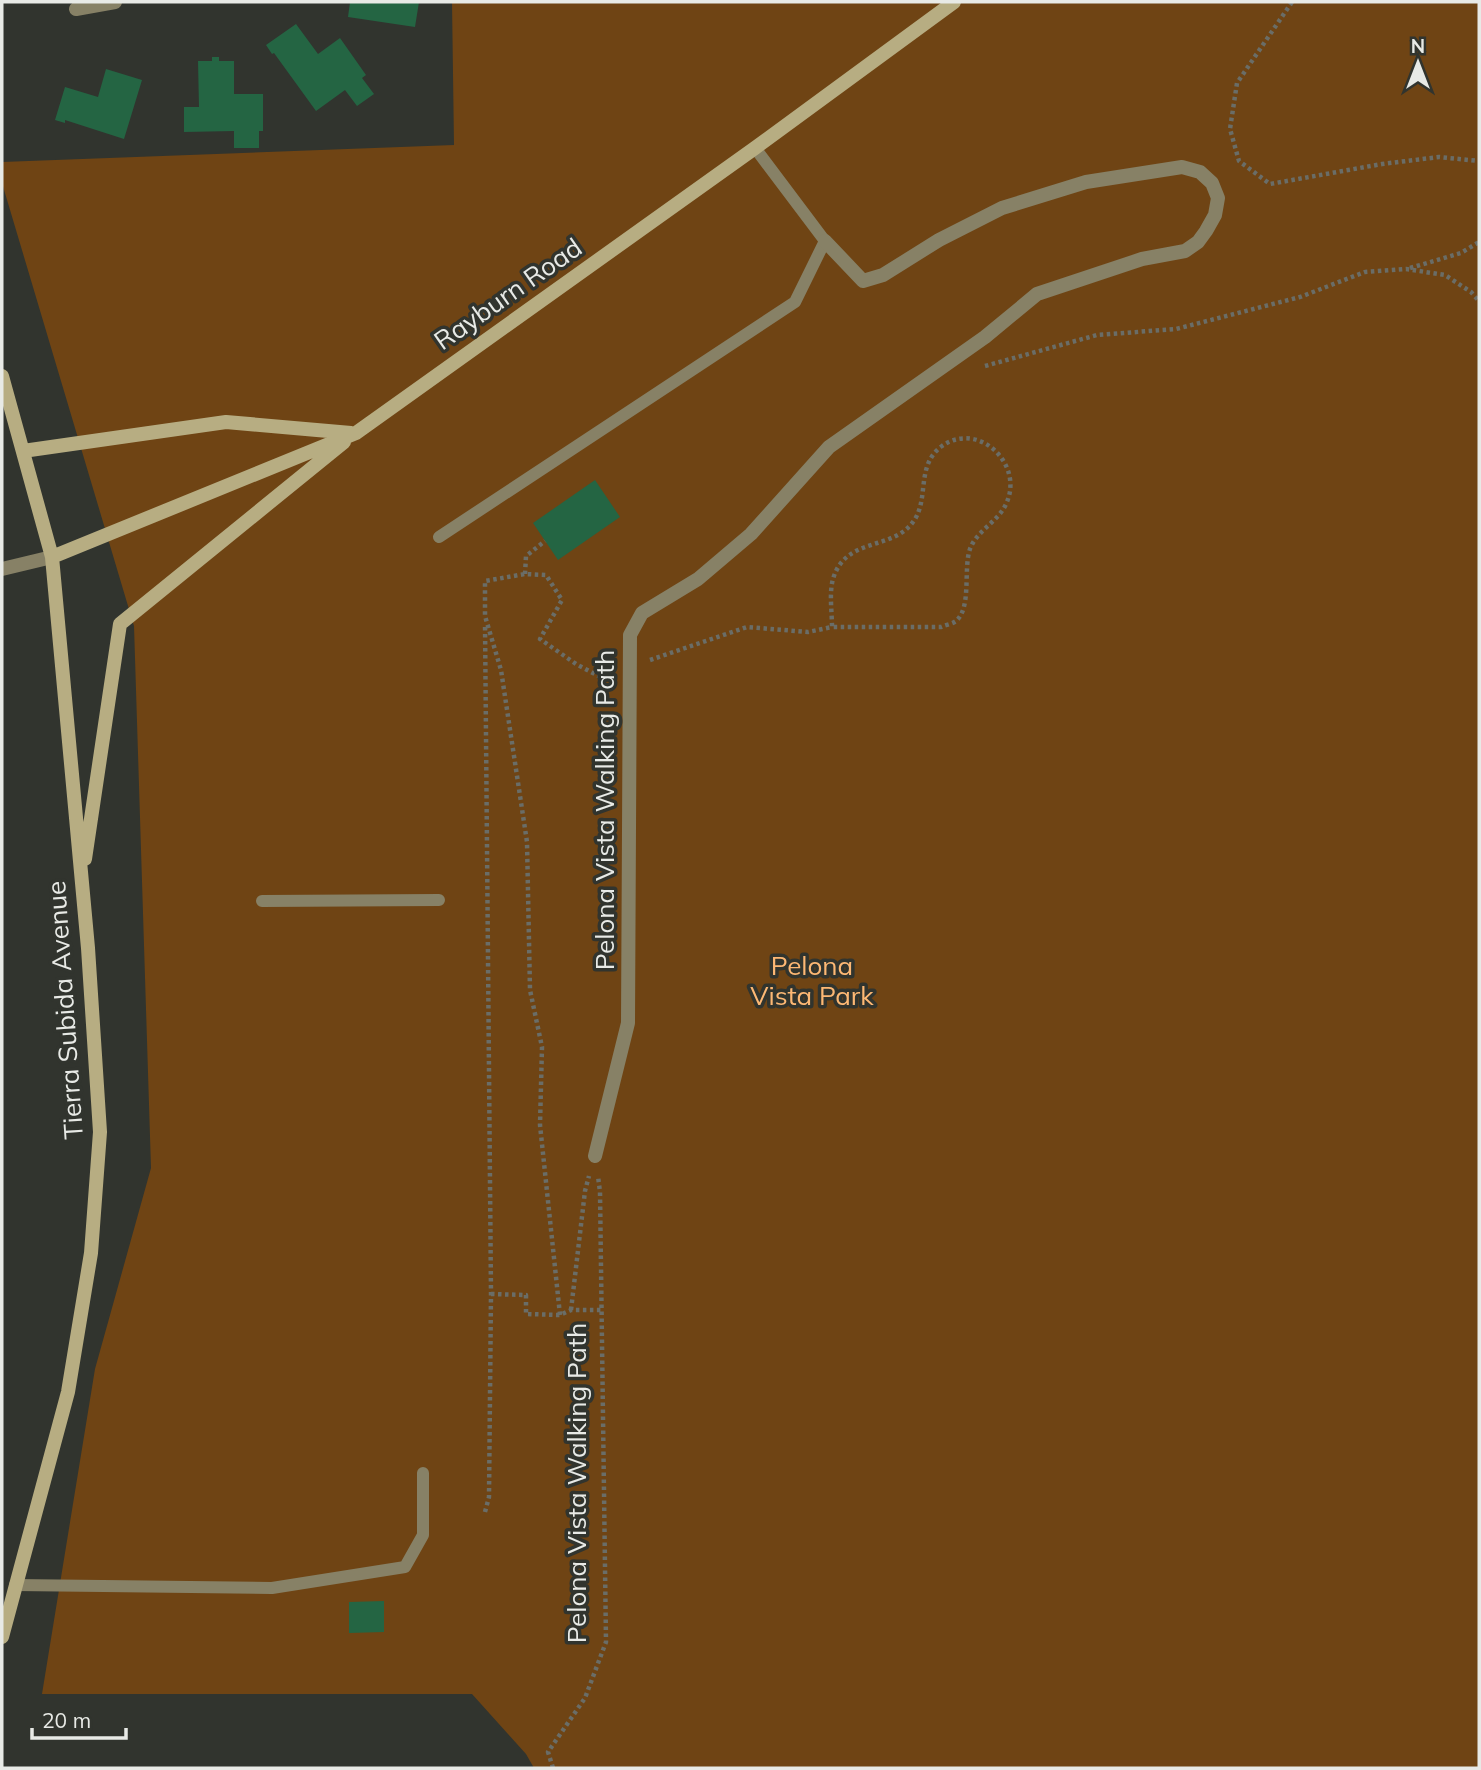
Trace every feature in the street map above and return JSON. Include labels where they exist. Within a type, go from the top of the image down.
[{"type":"main road","name":"Rayburn Road","points":[[52,557],[356,433],[954,2]]},
{"type":"main road","name":"Tierra Subida Avenue","points":[[2,376],[52,557],[82,881],[100,1132],[91,1253],[68,1392],[2,1637]]},
{"type":"main road","points":[[23,451],[226,422],[356,433]]},
{"type":"main road","points":[[82,881],[120,624],[356,433]]},
{"type":"street","points":[[76,9],[115,2]]},
{"type":"street","name":"Pelona Vista Walking Path","points":[[595,1156],[628,1023],[630,635],[642,613],[698,579],[751,534],[829,447],[985,337],[1037,295],[1142,259],[1185,251],[1198,242],[1215,215],[1218,198],[1212,183],[1200,172],[1182,167],[1086,182],[1002,208],[939,240],[883,275],[863,281],[825,241]]},
{"type":"street","points":[[2,569],[52,557]]},
{"type":"lane","points":[[439,537],[794,302],[825,241],[755,148]]},
{"type":"lane","points":[[262,901],[439,900]]},
{"type":"lane","points":[[15,1585],[272,1588],[405,1567],[423,1535],[423,1473]]},
{"type":"path","points":[[1292,2],[1237,83],[1230,129],[1239,161],[1270,184],[1427,158],[1479,161]]},
{"type":"path","points":[[981,368],[1097,335],[1176,330],[1300,297],[1365,272],[1406,269],[1461,253],[1479,242]]},
{"type":"path","points":[[1406,269],[1445,275],[1471,292],[1479,301]]},
{"type":"path","points":[[629,667],[747,627],[808,632],[832,627],[941,627],[956,621],[963,608],[968,555],[974,540],[1006,504],[1010,480],[1000,453],[986,442],[972,438],[956,440],[933,454],[922,482],[917,516],[909,528],[890,540],[866,545],[854,551],[837,570],[833,581],[832,627]]},
{"type":"path","points":[[525,574],[526,556],[545,541]]},
{"type":"path","points":[[485,1512],[489,1497],[491,1294],[485,581],[525,574],[547,575],[562,600],[540,639],[576,664],[629,693]]},
{"type":"path","points":[[485,616],[501,670],[527,842],[530,990],[542,1047],[540,1125],[560,1315]]},
{"type":"path","points":[[491,1294],[526,1295],[526,1314],[560,1315],[571,1310],[602,1310],[600,1192],[595,1156]]},
{"type":"path","points":[[571,1310],[584,1191],[595,1156]]},
{"type":"path","name":"Pelona Vista Walking Path","points":[[553,1768],[548,1752],[584,1698],[606,1642],[602,1310]]},
{"type":"green space","name":"Pelona Vista Park","points":[[452,2],[1479,2],[1479,1768],[534,1768],[526,1754],[472,1694],[42,1694],[95,1369],[151,1168],[134,626],[2,183],[2,162],[454,145]]},
{"type":"building","points":[[350,2],[419,2],[415,27],[348,17]]},
{"type":"building","points":[[296,24],[318,54],[340,38],[366,75],[362,78],[374,94],[357,106],[345,90],[316,111],[266,45]]},
{"type":"building","points":[[212,57],[219,57],[219,61],[234,61],[234,94],[263,94],[263,131],[259,131],[259,148],[234,148],[234,131],[184,132],[184,107],[199,107],[198,61],[212,61]]},
{"type":"building","points":[[106,69],[142,80],[124,139],[65,120],[65,123],[55,120],[65,87],[98,97]]},
{"type":"building","points":[[595,480],[620,517],[558,560],[533,523]]},
{"type":"building","points":[[384,1601],[384,1632],[349,1633],[349,1602]]}]
